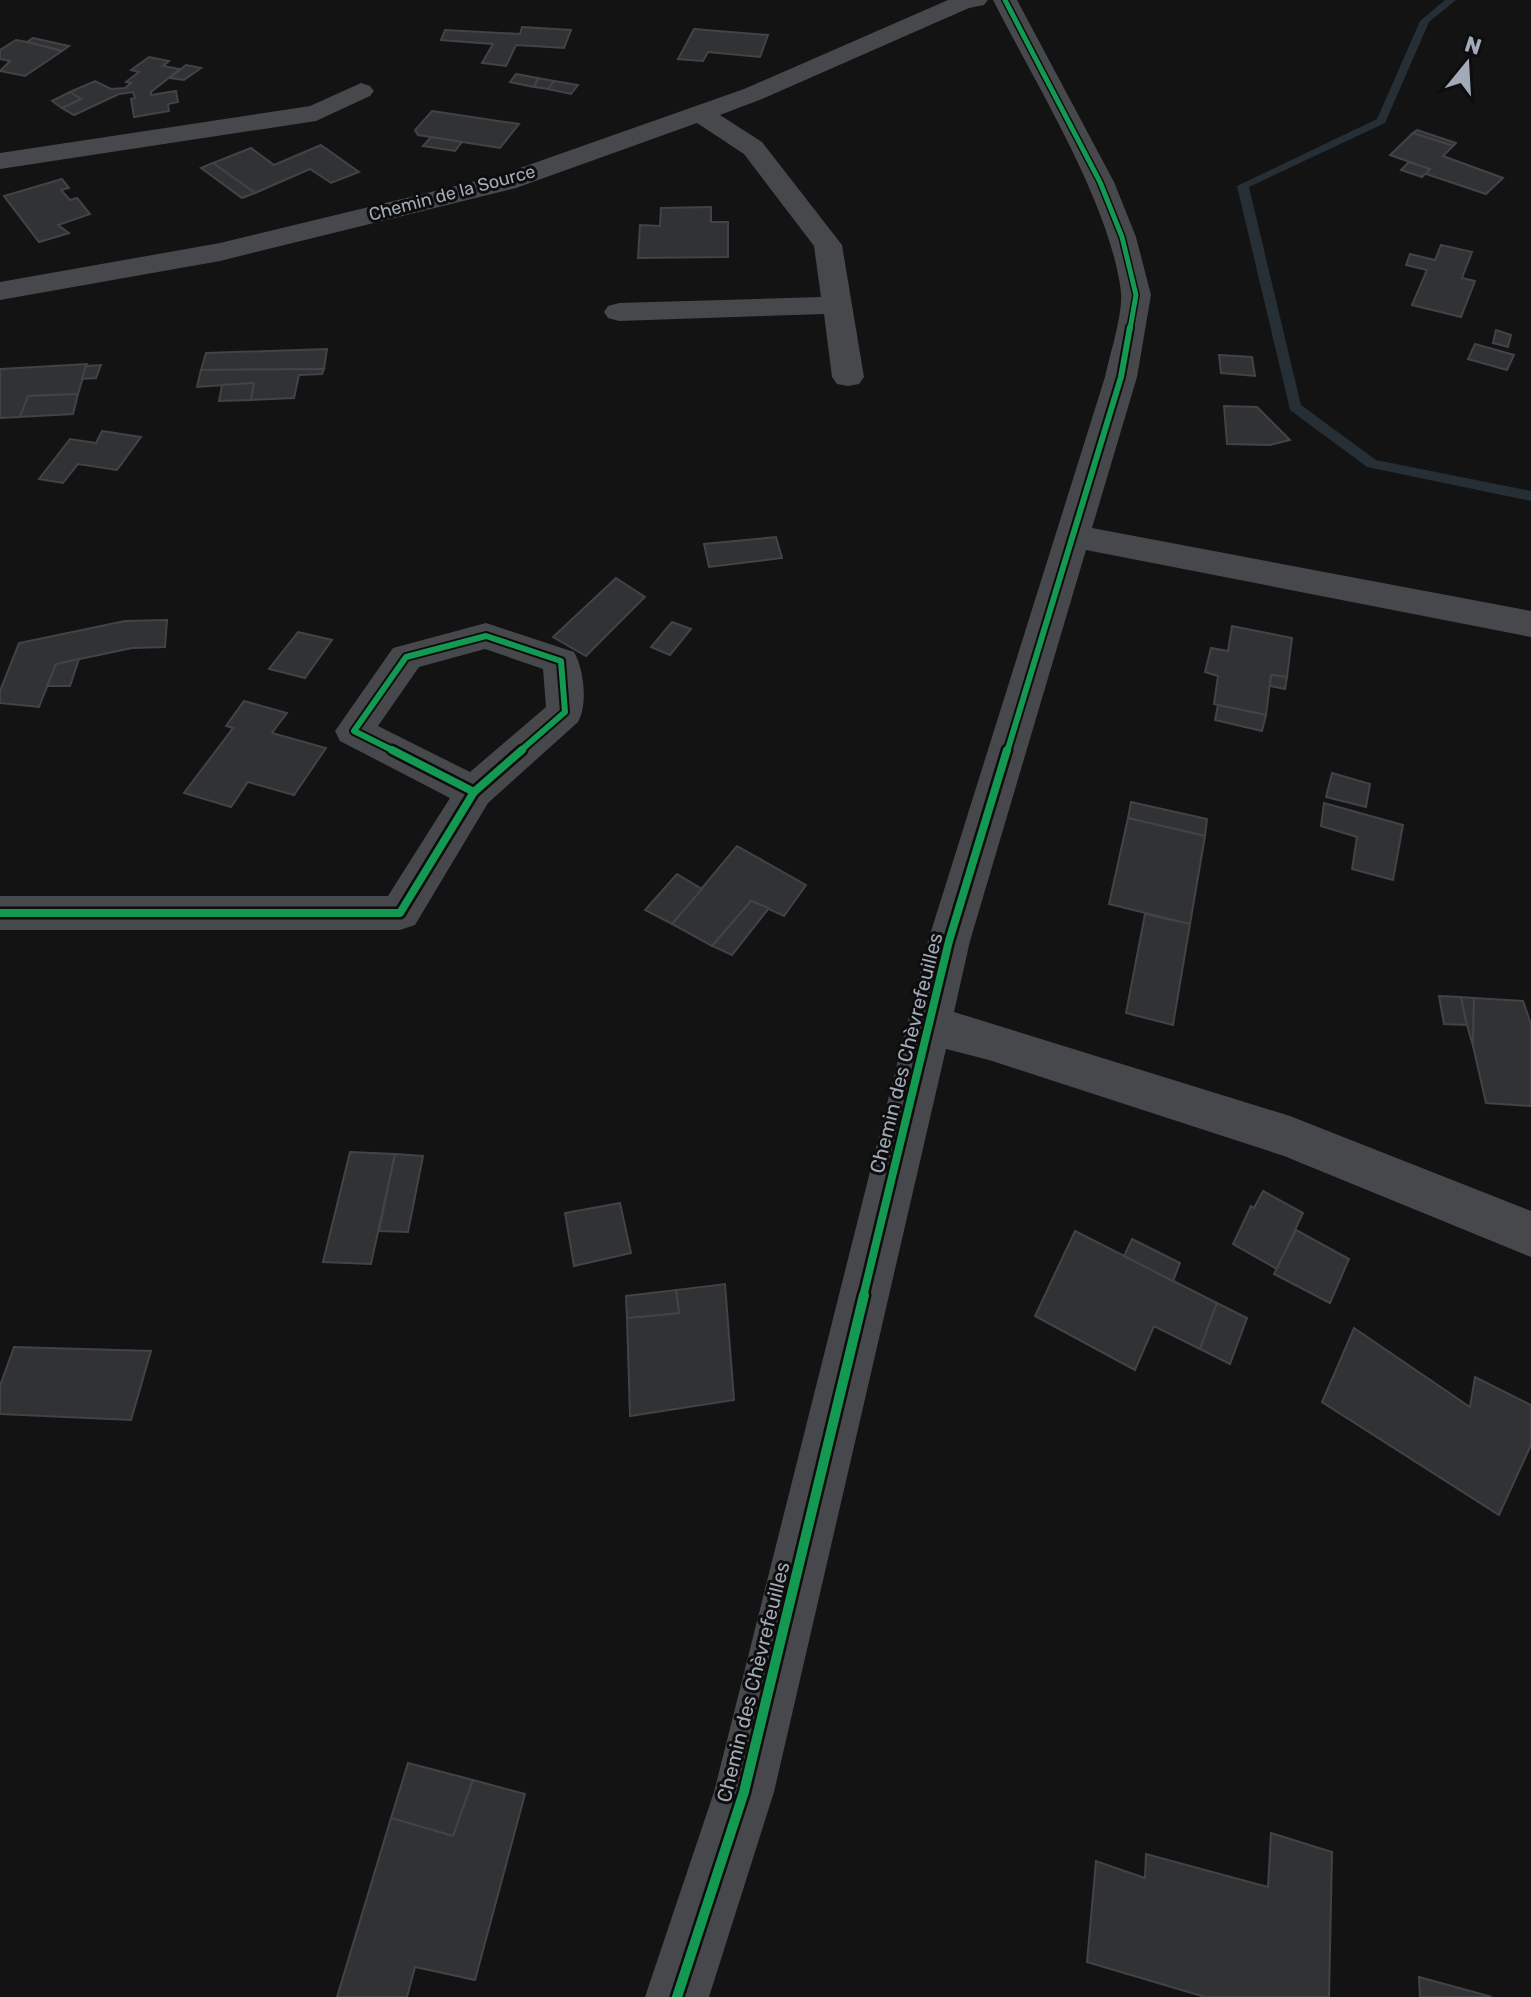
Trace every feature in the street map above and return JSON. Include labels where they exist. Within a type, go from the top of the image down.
[{"type":"street","name":"Chemin de la Source","points":[[0,291],[220,252],[506,182],[753,94],[963,2],[976,0]]},
{"type":"street","name":"Chemin des Chèvrefeuilles","points":[[677,1997],[744,1792],[953,926],[1121,377],[1136,295],[1122,237],[1100,182],[1005,0]]},
{"type":"street","points":[[7,152],[316,113],[361,91]]},
{"type":"street","points":[[700,113],[753,148],[828,245],[848,377]]},
{"type":"street","points":[[619,312],[837,305]]},
{"type":"street","points":[[1073,536],[1531,624]]},
{"type":"street","points":[[0,913],[400,913],[474,792],[565,712],[561,661],[486,636],[406,657],[354,731],[474,792]]},
{"type":"street","points":[[929,1025],[989,1040],[1290,1137],[1531,1234]]},
{"type":"building","points":[[522,27],[571,30],[564,48],[516,45],[506,66],[482,63],[493,44],[441,40],[445,30],[520,34]]},
{"type":"building","points":[[694,29],[768,35],[760,57],[708,52],[703,61],[678,59]]},
{"type":"building","points":[[33,38],[69,46],[62,51],[27,42]]},
{"type":"building","points":[[16,40],[62,51],[25,76],[0,71],[10,61],[0,59],[0,50]]},
{"type":"building","points":[[149,57],[169,61],[163,66],[180,69],[151,92],[151,95],[176,91],[178,102],[168,104],[169,111],[134,117],[133,92],[119,94],[74,115],[62,108],[81,99],[70,92],[95,81],[111,89],[125,88],[131,83],[126,82],[139,72],[131,70]]},
{"type":"building","points":[[186,65],[201,68],[184,80],[170,78]]},
{"type":"building","points":[[516,74],[538,78],[534,87],[510,82]]},
{"type":"building","points":[[538,78],[554,81],[548,89],[534,87]]},
{"type":"building","points":[[554,81],[578,85],[571,94],[548,89]]},
{"type":"building","points":[[70,92],[81,99],[62,108],[52,101]]},
{"type":"building","points":[[432,111],[519,124],[500,148],[418,135],[415,130]]},
{"type":"building","points":[[1417,130],[1456,143],[1453,146],[1413,133]]},
{"type":"building","points":[[1413,133],[1453,146],[1443,156],[1503,178],[1486,194],[1426,174],[1430,169],[1390,155]]},
{"type":"building","points":[[431,137],[462,142],[455,151],[423,146]]},
{"type":"building","points":[[321,145],[359,172],[331,183],[310,169],[255,193],[213,163],[251,148],[274,165]]},
{"type":"building","points":[[1409,162],[1430,169],[1422,177],[1401,170]]},
{"type":"building","points":[[213,163],[255,193],[242,198],[201,168]]},
{"type":"building","points":[[62,179],[69,188],[61,190],[70,200],[77,198],[90,214],[58,225],[69,233],[39,242],[4,196]]},
{"type":"building","points":[[711,207],[711,222],[728,222],[728,257],[638,258],[640,225],[660,226],[661,208]]},
{"type":"building","points":[[1441,245],[1472,252],[1462,278],[1475,281],[1461,317],[1412,305],[1427,270],[1406,265],[1410,254],[1435,260]]},
{"type":"building","points":[[1496,330],[1511,335],[1508,347],[1493,343]]},
{"type":"building","points":[[1475,344],[1514,355],[1507,370],[1468,359]]},
{"type":"building","points":[[327,349],[324,369],[201,370],[206,353]]},
{"type":"building","points":[[1219,355],[1252,357],[1255,376],[1221,373]]},
{"type":"building","points":[[87,364],[78,394],[28,396],[20,417],[0,418],[0,369]]},
{"type":"building","points":[[101,365],[96,378],[82,379],[86,366]]},
{"type":"building","points":[[324,369],[322,374],[299,375],[294,398],[251,400],[254,383],[197,387],[201,370]]},
{"type":"building","points":[[254,383],[251,400],[219,401],[222,385]]},
{"type":"building","points":[[78,394],[73,414],[20,417],[28,396]]},
{"type":"building","points":[[1224,406],[1257,407],[1290,440],[1270,445],[1227,444]]},
{"type":"building","points":[[102,431],[141,437],[117,470],[78,464],[63,483],[39,479],[70,439],[96,443]]},
{"type":"building","points":[[776,537],[782,558],[709,567],[704,544]]},
{"type":"building","points":[[616,578],[645,597],[586,656],[553,637]]},
{"type":"building","points":[[167,620],[165,647],[132,648],[56,664],[39,707],[0,703],[0,691],[19,643],[125,621]]},
{"type":"building","points":[[672,622],[691,629],[670,655],[651,647]]},
{"type":"building","points":[[1232,626],[1292,638],[1287,677],[1271,675],[1266,715],[1214,704],[1218,676],[1205,672],[1211,648],[1228,651]]},
{"type":"building","points":[[298,632],[332,640],[305,678],[269,669]]},
{"type":"building","points":[[79,659],[70,686],[47,686],[56,664]]},
{"type":"building","points":[[1271,675],[1287,677],[1285,689],[1270,686]]},
{"type":"building","points":[[244,701],[287,713],[272,733],[326,748],[294,795],[248,782],[231,807],[184,793],[233,728],[226,726]]},
{"type":"building","points":[[1218,705],[1266,715],[1262,731],[1215,720]]},
{"type":"building","points":[[1332,773],[1370,784],[1366,807],[1326,797]]},
{"type":"building","points":[[1131,802],[1207,819],[1205,836],[1128,818]]},
{"type":"building","points":[[1324,803],[1403,825],[1393,880],[1352,869],[1357,837],[1321,826]]},
{"type":"building","points":[[1128,818],[1205,836],[1190,924],[1109,904]]},
{"type":"building","points":[[737,846],[806,885],[784,916],[751,901],[712,946],[672,924]]},
{"type":"building","points":[[677,874],[702,889],[672,924],[645,910]]},
{"type":"building","points":[[751,901],[769,908],[732,955],[712,946]]},
{"type":"building","points":[[1145,914],[1190,924],[1173,1025],[1126,1013]]},
{"type":"building","points":[[1439,996],[1461,997],[1467,1025],[1444,1024]]},
{"type":"building","points":[[1461,997],[1474,998],[1473,1046],[1467,1025]]},
{"type":"building","points":[[1474,998],[1523,1001],[1531,1024],[1531,1106],[1486,1103],[1473,1046]]},
{"type":"building","points":[[350,1152],[395,1154],[371,1264],[323,1262]]},
{"type":"building","points":[[395,1154],[423,1156],[408,1232],[379,1231]]},
{"type":"building","points":[[1263,1191],[1303,1213],[1277,1269],[1233,1244],[1251,1206],[1254,1208]]},
{"type":"building","points":[[620,1203],[631,1253],[574,1266],[565,1213]]},
{"type":"building","points":[[1296,1230],[1349,1259],[1330,1303],[1274,1274]]},
{"type":"building","points":[[1075,1231],[1217,1303],[1200,1349],[1154,1326],[1135,1370],[1035,1316]]},
{"type":"building","points":[[1132,1239],[1180,1263],[1173,1281],[1124,1256]]},
{"type":"building","points":[[725,1284],[734,1400],[630,1416],[627,1318],[679,1313],[676,1290]]},
{"type":"building","points":[[676,1290],[679,1313],[627,1318],[626,1296]]},
{"type":"building","points":[[1217,1303],[1247,1318],[1230,1364],[1200,1349]]},
{"type":"building","points":[[1354,1328],[1470,1407],[1475,1377],[1531,1405],[1531,1445],[1499,1515],[1322,1402]]},
{"type":"building","points":[[14,1347],[151,1351],[131,1420],[0,1414],[0,1386]]},
{"type":"building","points":[[408,1763],[473,1780],[453,1836],[391,1818]]},
{"type":"building","points":[[473,1780],[525,1794],[475,1980],[415,1967],[407,1997],[337,1997],[391,1818],[453,1836]]},
{"type":"building","points":[[1271,1833],[1332,1852],[1329,1997],[1205,1997],[1087,1962],[1096,1861],[1145,1878],[1146,1854],[1268,1887]]},
{"type":"building","points":[[1419,1977],[1492,1997],[1420,1997]]},
{"type":"waterway","points":[[1451,0],[1425,21],[1381,121],[1243,186],[1295,407],[1372,464],[1531,496]]},
{"type":"cycle path","points":[[677,1997],[744,1792],[949,941],[1121,377],[1136,295],[1122,237],[1100,182],[1005,0]]},
{"type":"cycle path","points":[[0,913],[400,913],[474,792],[565,712],[561,661],[486,636],[406,657],[354,731],[474,792]]}]
